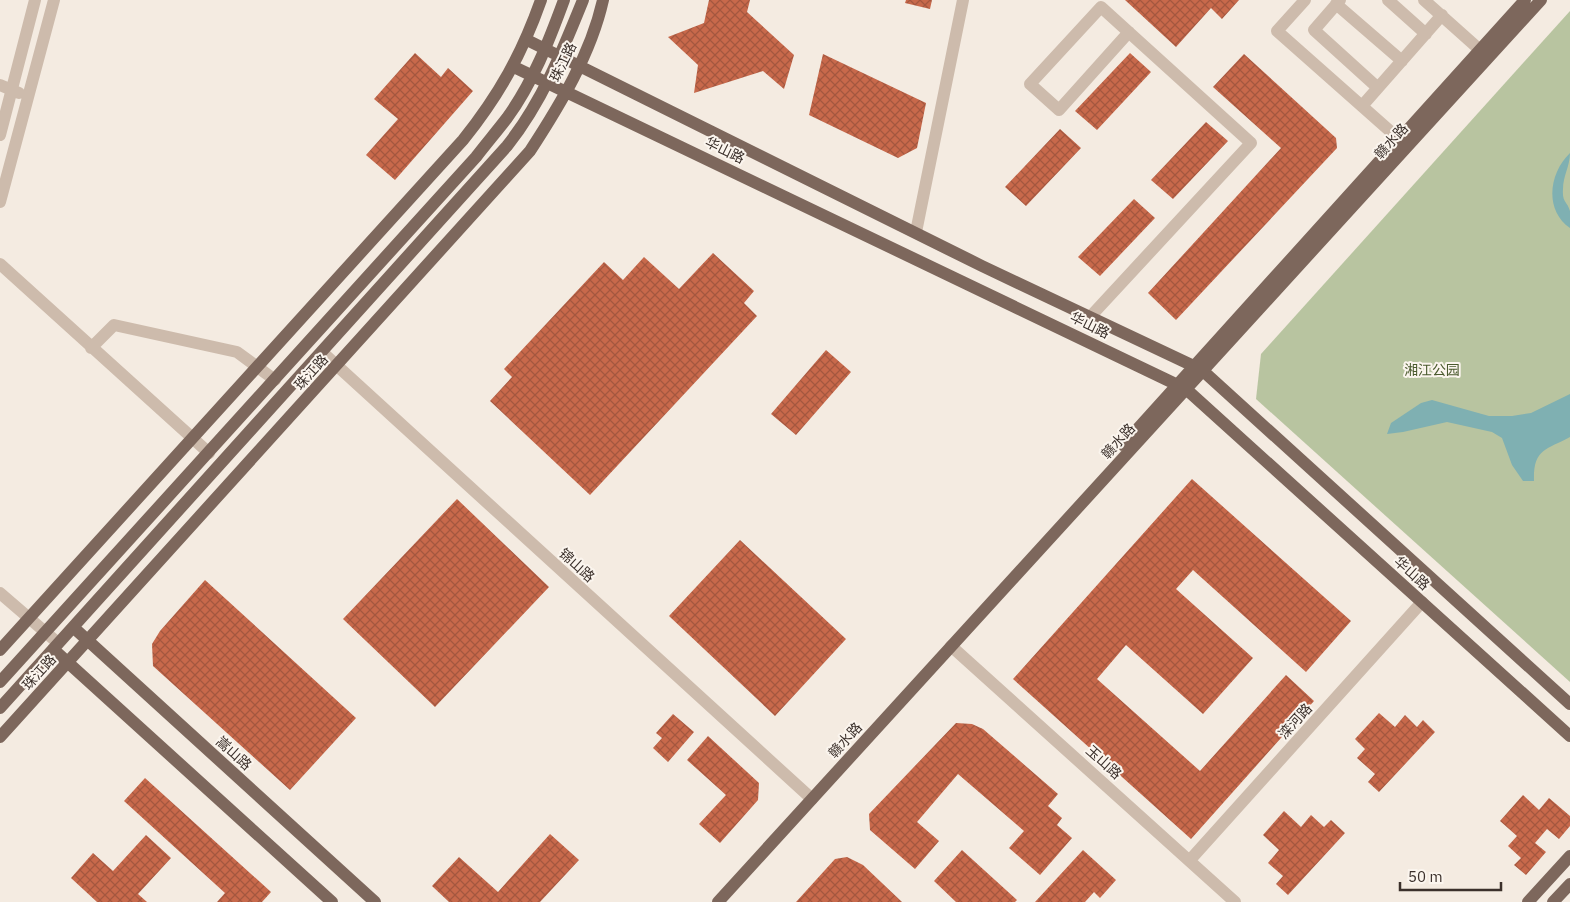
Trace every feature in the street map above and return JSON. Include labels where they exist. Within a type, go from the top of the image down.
[{"type":"main road","points":[[0,650],[463,140],[494,99],[514,67],[541,0]]},
{"type":"main road","name":"珠江路","points":[[0,682],[476,157],[508,117],[532,75],[546,49],[564,0]]},
{"type":"main road","name":"珠江路","points":[[0,708],[507,146],[528,119],[549,82],[583,0]]},
{"type":"main road","name":"珠江路","points":[[0,737],[530,151],[580,65],[599,17],[603,0]]},
{"type":"main road","name":"赣水路","points":[[708,902],[951,646],[1524,0]]},
{"type":"main road","name":"赣水路","points":[[1198,368],[1541,0]]},
{"type":"main road","name":"华山路","points":[[526,40],[1090,317],[1198,368],[1570,704]]},
{"type":"main road","name":"华山路","points":[[514,67],[566,90],[1182,387],[1570,736]]},
{"type":"main road","name":"赣水路","points":[[718,902],[808,797],[1182,387]]},
{"type":"main road","name":"嵩山路","points":[[73,627],[375,902]]},
{"type":"main road","points":[[56,646],[68,663],[332,902]]},
{"type":"main road","points":[[1528,902],[1570,856]]},
{"type":"main road","points":[[1553,902],[1570,884]]},
{"type":"street","points":[[0,136],[6,88],[35,0]]},
{"type":"street","points":[[0,202],[54,0]]},
{"type":"street","points":[[916,232],[963,0]]},
{"type":"street","points":[[1305,0],[1277,31],[1399,139]]},
{"type":"street","points":[[1388,0],[1426,34]]},
{"type":"street","points":[[1424,0],[1480,50]]},
{"type":"street","points":[[1378,88],[1314,30],[1338,2],[1402,61]]},
{"type":"street","points":[[1090,317],[1251,143],[1129,32],[1097,4],[1030,84],[1059,110],[1129,32]]},
{"type":"street","points":[[1362,106],[1442,15]]},
{"type":"street","points":[[6,88],[29,97]]},
{"type":"street","points":[[0,264],[209,453]]},
{"type":"street","points":[[91,348],[114,325],[237,352],[275,380]]},
{"type":"street","name":"锦山路","points":[[322,352],[808,797]]},
{"type":"street","points":[[0,594],[45,632],[56,646]]},
{"type":"street","name":"滦河路","points":[[1190,860],[1422,602]]},
{"type":"street","name":"玉山路","points":[[951,646],[1235,902]]},
{"type":"green space","name":"湘江公园","points":[[1570,11],[1570,682],[1256,399],[1261,354]]},
{"type":"water","points":[[1570,153],[1563,184],[1563,194],[1570,211],[1570,228],[1556,212],[1552,191],[1557,171]]},
{"type":"water","points":[[1570,394],[1570,437],[1548,448],[1539,456],[1534,470],[1534,481],[1523,481],[1512,465],[1502,438],[1492,432],[1447,422],[1387,434],[1391,423],[1421,403],[1432,400],[1489,416],[1512,416],[1531,413]]},
{"type":"building","points":[[709,0],[750,0],[747,12],[794,55],[784,89],[763,71],[694,93],[698,65],[668,37],[704,23]]},
{"type":"building","points":[[906,0],[932,0],[930,9],[905,3]]},
{"type":"building","points":[[1125,0],[1239,0],[1222,19],[1211,8],[1176,47]]},
{"type":"building","points":[[415,53],[441,77],[448,68],[473,91],[395,180],[366,155],[398,119],[374,99]]},
{"type":"building","points":[[1130,53],[1151,72],[1097,130],[1075,111]]},
{"type":"building","points":[[823,54],[926,103],[917,148],[898,158],[809,115]]},
{"type":"building","points":[[1244,54],[1336,138],[1337,148],[1176,320],[1148,293],[1281,148],[1213,87]]},
{"type":"building","points":[[1206,122],[1228,141],[1173,199],[1151,180]]},
{"type":"building","points":[[1060,129],[1081,148],[1026,206],[1005,187]]},
{"type":"building","points":[[1134,199],[1155,218],[1100,276],[1078,257]]},
{"type":"building","points":[[713,253],[754,291],[744,303],[757,316],[590,495],[490,401],[512,377],[504,369],[604,262],[623,280],[644,257],[679,289]]},
{"type":"building","points":[[826,350],[851,372],[796,435],[771,414]]},
{"type":"building","points":[[1192,479],[1351,621],[1306,672],[1193,570],[1176,589],[1253,658],[1203,714],[1126,645],[1097,679],[1200,771],[1286,675],[1314,701],[1191,839],[1013,679]]},
{"type":"building","points":[[457,499],[549,587],[435,707],[343,619]]},
{"type":"building","points":[[740,540],[846,639],[775,716],[669,616]]},
{"type":"building","points":[[205,580],[356,718],[290,790],[153,666],[152,644],[160,631]]},
{"type":"building","points":[[1379,713],[1395,727],[1405,715],[1417,727],[1423,720],[1435,732],[1379,792],[1368,782],[1375,774],[1357,758],[1365,749],[1355,739]]},
{"type":"building","points":[[673,714],[694,732],[668,762],[653,748],[662,738],[656,733]]},
{"type":"building","points":[[956,723],[972,724],[983,729],[1058,794],[1048,806],[1062,818],[1057,825],[1072,838],[1040,875],[1009,848],[1024,831],[958,774],[917,822],[939,841],[915,869],[870,830],[869,814]]},
{"type":"building","points":[[708,736],[759,783],[758,800],[720,843],[699,824],[726,795],[687,760]]},
{"type":"building","points":[[145,778],[271,892],[262,902],[217,902],[225,893],[124,801]]},
{"type":"building","points":[[1523,795],[1539,810],[1549,798],[1570,816],[1570,826],[1559,839],[1547,829],[1535,843],[1546,852],[1526,875],[1514,865],[1521,858],[1508,846],[1517,836],[1500,821]]},
{"type":"building","points":[[1284,811],[1301,827],[1311,815],[1324,827],[1331,820],[1345,833],[1288,895],[1276,884],[1283,876],[1268,863],[1279,850],[1263,835]]},
{"type":"building","points":[[550,834],[579,860],[540,902],[449,902],[432,886],[459,857],[498,892]]},
{"type":"building","points":[[146,835],[171,858],[138,894],[147,902],[97,902],[71,878],[93,853],[113,871]]},
{"type":"building","points":[[962,850],[1017,900],[1015,902],[956,902],[934,881]]},
{"type":"building","points":[[1083,850],[1116,880],[1100,898],[1094,892],[1085,902],[1035,902]]},
{"type":"building","points":[[847,857],[863,865],[902,902],[796,902],[835,859]]}]
